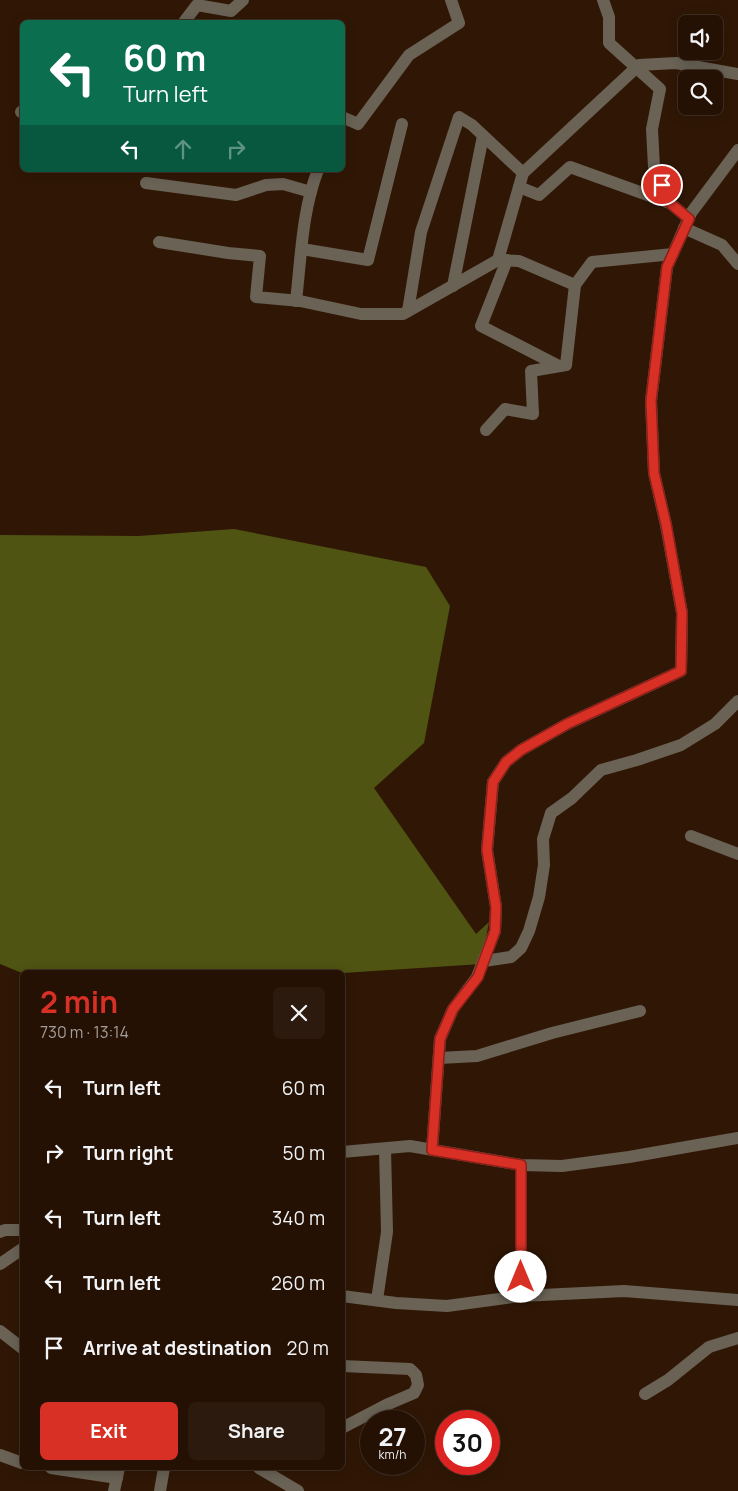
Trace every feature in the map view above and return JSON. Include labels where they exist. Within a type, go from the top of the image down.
[{"type":"street","points":[[186,20],[197,5],[231,10],[244,0]]},
{"type":"street","points":[[345,118],[358,124],[409,55],[459,23],[451,0]]},
{"type":"street","points":[[603,0],[609,17],[609,43],[660,89],[652,129],[654,167],[670,203],[687,223],[722,245],[738,264]]},
{"type":"street","points":[[559,366],[481,326],[502,260],[522,173],[638,65],[676,63],[738,74]]},
{"type":"street","points":[[408,311],[421,232],[429,203],[459,117],[472,125],[522,173]]},
{"type":"street","points":[[302,250],[368,260],[402,124]]},
{"type":"street","points":[[453,286],[483,136]]},
{"type":"street","points":[[432,1150],[440,1039],[453,1009],[478,977],[495,931],[496,915],[487,850],[493,782],[506,762],[521,750],[567,724],[681,671],[682,613],[666,524],[654,473],[651,401],[667,267],[687,223],[738,150]]},
{"type":"street","points":[[518,187],[540,195],[570,167],[670,203]]},
{"type":"street","points":[[296,301],[311,192],[317,172]]},
{"type":"street","points":[[146,183],[236,195],[266,185],[282,184],[311,192]]},
{"type":"street","points":[[159,242],[260,256],[256,298],[296,301],[361,314],[403,314],[502,260],[519,261],[575,285]]},
{"type":"street","points":[[486,430],[505,409],[532,414],[530,371],[566,365],[575,285],[592,262],[673,254]]},
{"type":"street","points":[[484,961],[511,957],[521,948],[529,931],[539,897],[544,865],[543,840],[551,813],[572,798],[601,770],[681,745],[715,724],[738,701]]},
{"type":"street","points":[[691,836],[738,854]]},
{"type":"street","points":[[439,1058],[477,1056],[552,1033],[640,1011]]},
{"type":"street","points":[[345,1152],[410,1146],[521,1165],[571,1164],[629,1157],[738,1138]]},
{"type":"street","points":[[377,1300],[387,1232],[385,1148]]},
{"type":"street","points":[[521,1165],[521,1296]]},
{"type":"street","points":[[0,1232],[20,1230]]},
{"type":"street","points":[[0,1264],[20,1251]]},
{"type":"street","points":[[345,1296],[446,1306],[521,1296],[624,1291],[738,1300]]},
{"type":"street","points":[[0,1331],[20,1346]]},
{"type":"street","points":[[644,1394],[668,1380],[709,1347],[738,1338]]},
{"type":"street","points":[[345,1366],[410,1369],[416,1374],[418,1385],[414,1393],[386,1404],[345,1426]]},
{"type":"street","points":[[0,1455],[20,1462]]},
{"type":"street","points":[[77,1470],[118,1473],[114,1491]]},
{"type":"street","points":[[160,1491],[164,1470]]},
{"type":"street","points":[[262,1470],[298,1491]]},
{"type":"green space","points":[[234,529],[426,567],[450,606],[424,743],[374,788],[476,934],[489,922],[481,964],[345,973],[345,970],[20,970],[20,972],[0,964],[0,535],[139,536]]},
{"type":"route","points":[[521,1277],[521,1165],[432,1150],[436,1120],[440,1039],[453,1009],[478,977],[495,931],[496,907],[487,850],[489,816],[493,782],[506,762],[521,750],[567,724],[681,671],[682,613],[666,524],[654,473],[651,401],[667,267],[689,219],[670,203],[662,185]]}]
